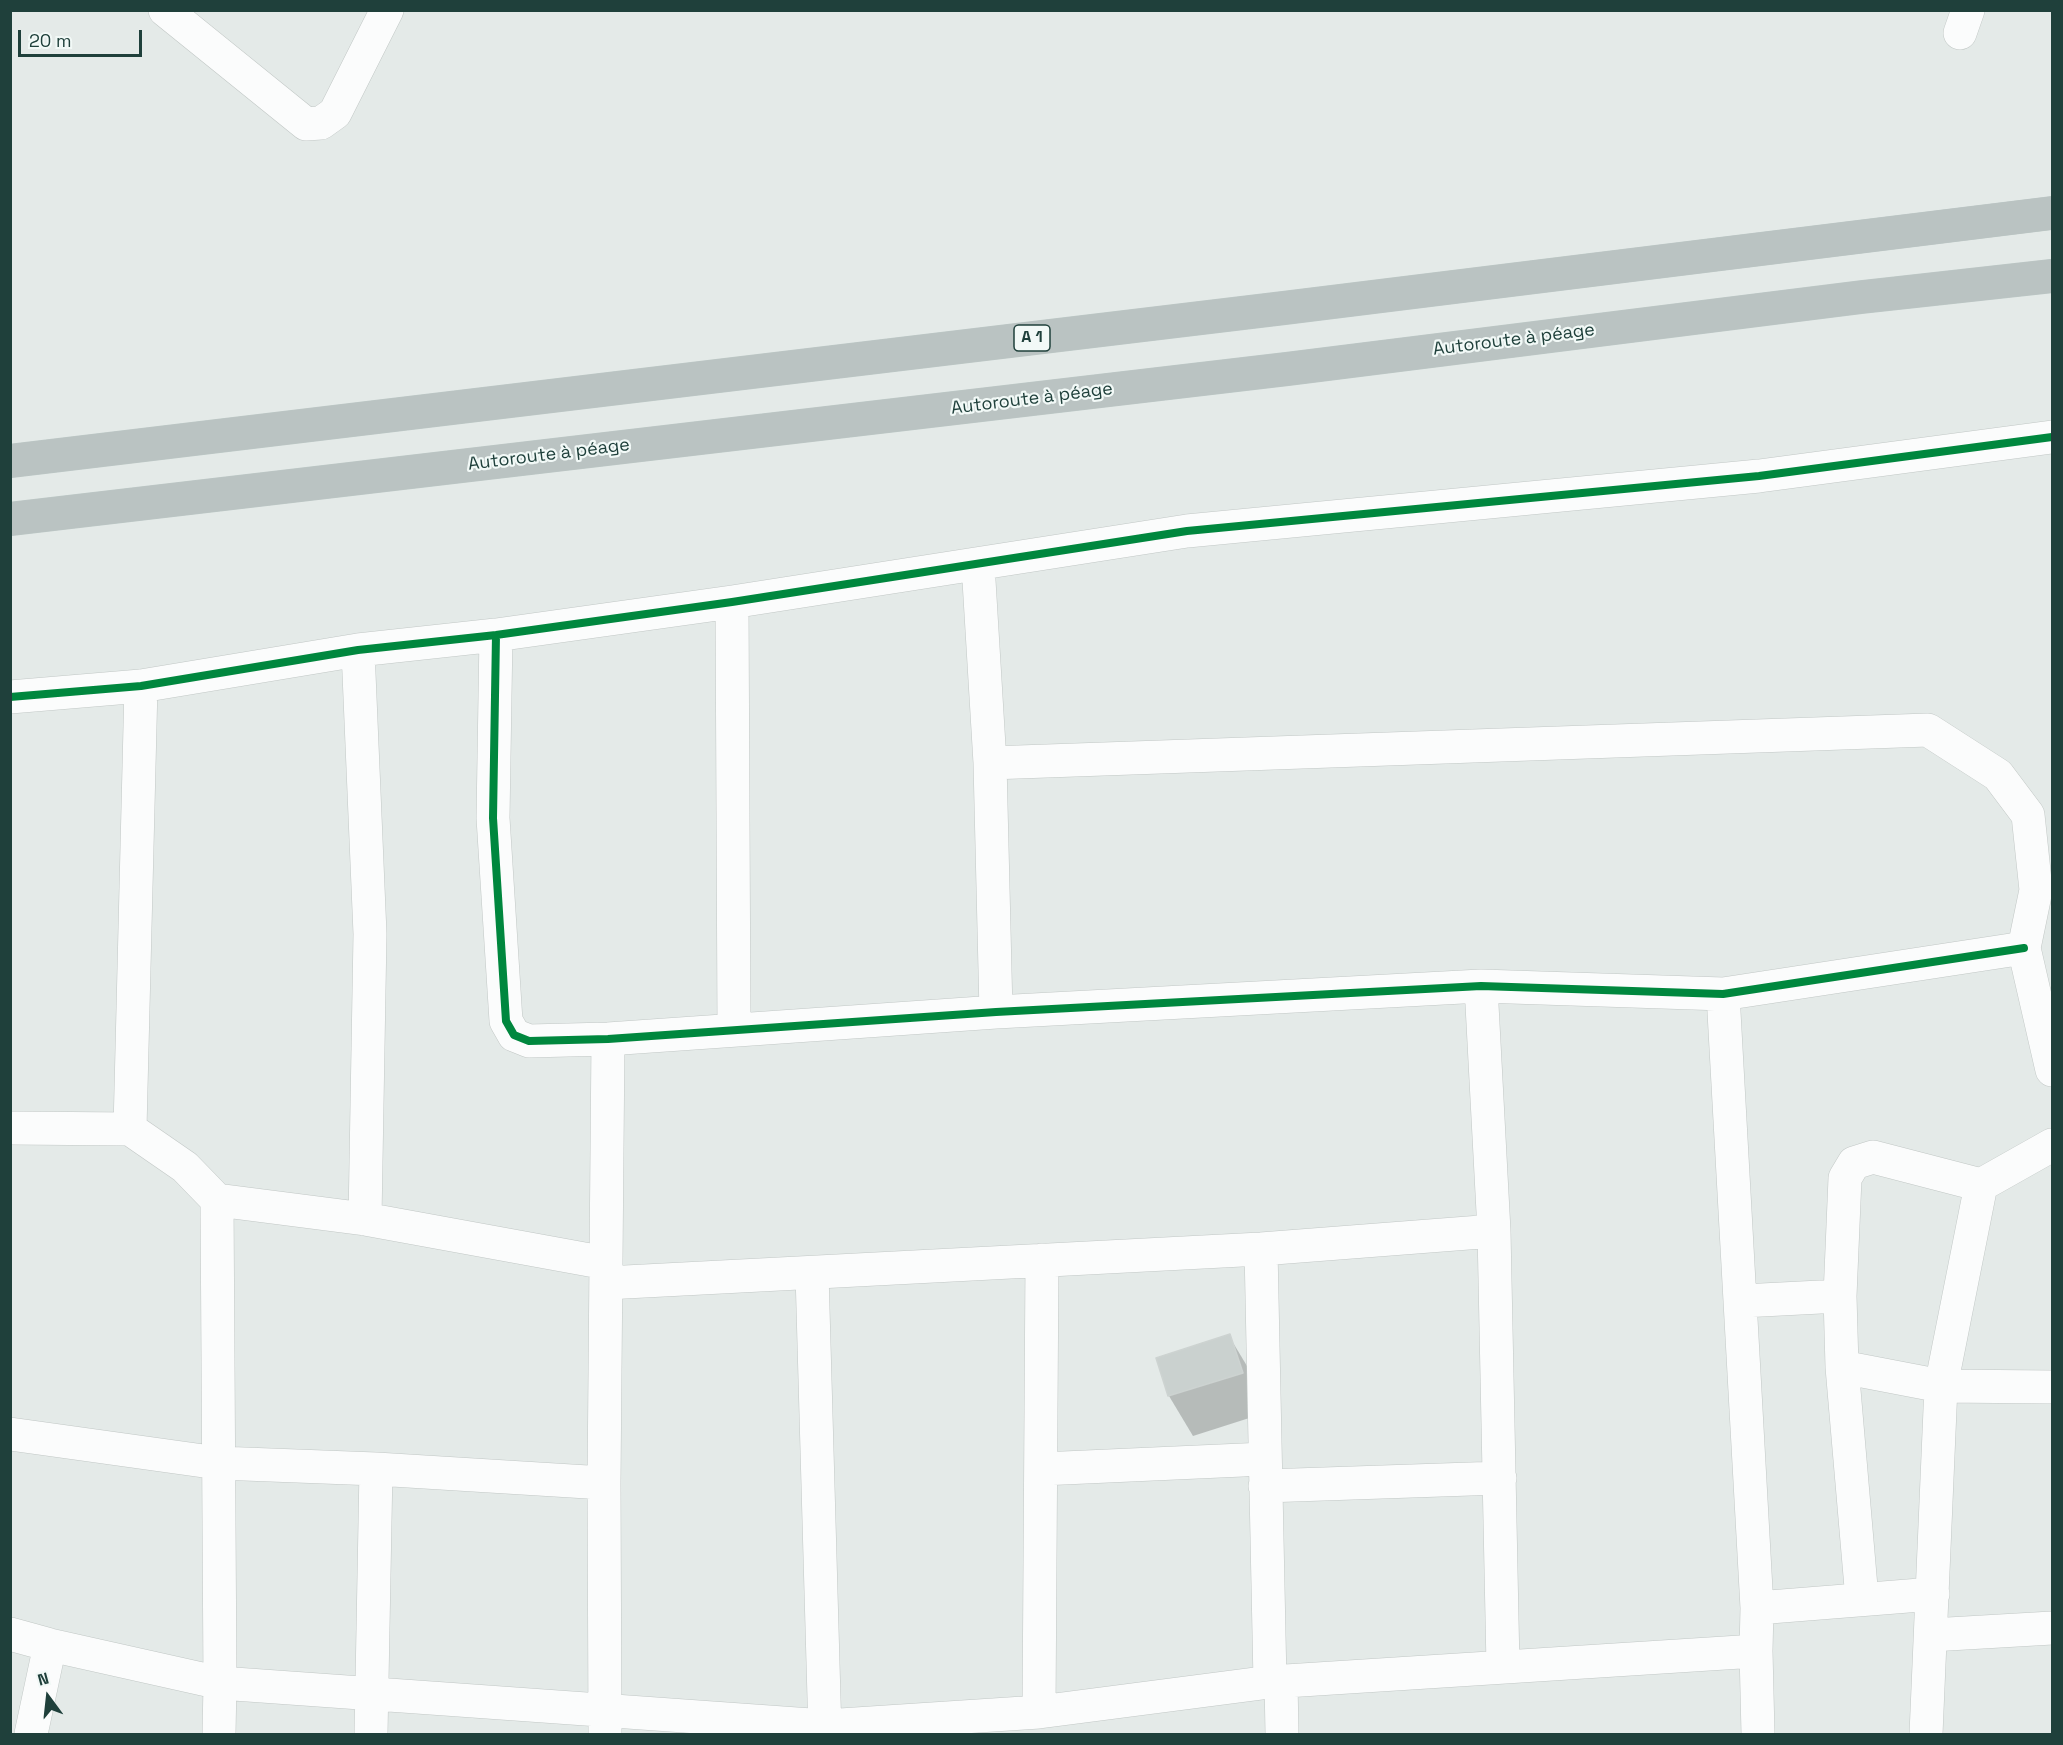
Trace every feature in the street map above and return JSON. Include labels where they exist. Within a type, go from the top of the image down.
[{"type":"highway","name":"A 1","points":[[10,461],[1272,310],[2052,213]]},
{"type":"highway","name":"Autoroute à péage","points":[[10,519],[1287,369],[1862,297],[2052,276]]},
{"type":"street","points":[[165,10],[306,124],[321,123],[335,113],[387,10]]},
{"type":"street","points":[[10,697],[141,686],[358,650],[496,635],[732,602],[1187,531],[1759,476],[2052,437]]},
{"type":"street","points":[[978,564],[990,763],[996,1012]]},
{"type":"street","points":[[732,602],[734,1030]]},
{"type":"street","points":[[496,635],[494,818],[506,1021],[514,1035],[529,1041],[608,1039],[996,1012],[1482,986],[1724,994],[2024,948]]},
{"type":"street","points":[[358,650],[370,934],[365,1220]]},
{"type":"street","points":[[130,1129],[141,686]]},
{"type":"street","points":[[990,763],[1928,730],[1998,775],[2028,815],[2044,886],[2024,948],[2052,1070]]},
{"type":"street","points":[[1482,986],[1494,1231],[1503,1666]]},
{"type":"street","points":[[1724,994],[1757,1608],[1758,1734]]},
{"type":"street","points":[[605,1723],[604,1483],[608,1039]]},
{"type":"street","points":[[10,1128],[130,1129],[185,1167],[217,1200],[365,1220],[606,1273],[812,1273],[1261,1249],[1494,1231]]},
{"type":"street","points":[[1862,1599],[1842,1367],[1840,1296],[1845,1178],[1854,1163],[1873,1158],[1981,1185],[2052,1145]]},
{"type":"street","points":[[1926,1734],[1941,1386],[1981,1185]]},
{"type":"street","points":[[217,1200],[219,1734]]},
{"type":"street","points":[[1261,1249],[1265,1473],[1276,1681],[1282,1734]]},
{"type":"street","points":[[1042,1260],[1041,1469],[1051,1719]]},
{"type":"street","points":[[812,1273],[825,1730]]},
{"type":"street","points":[[1742,1302],[1840,1296]]},
{"type":"street","points":[[1842,1367],[1941,1386],[2052,1387]]},
{"type":"street","points":[[10,1434],[218,1463],[376,1469],[604,1483]]},
{"type":"street","points":[[371,1734],[376,1469]]},
{"type":"street","points":[[1041,1469],[1500,1478]]},
{"type":"street","points":[[1757,1608],[1933,1594]]},
{"type":"street","points":[[1931,1635],[2052,1628]]},
{"type":"street","points":[[10,1634],[220,1683],[372,1694],[605,1723],[825,1730],[1051,1719],[1276,1681],[1756,1651]]},
{"type":"street","points":[[31,1734],[50,1645]]},
{"type":"building","points":[[1230,1334],[1243,1373],[1168,1396],[1156,1358]]},
{"type":"cycle path","points":[[10,697],[141,686],[358,650],[496,635],[732,602],[1187,531],[1759,476],[2052,437]]},
{"type":"cycle path","points":[[496,635],[493,818],[506,1021],[514,1035],[529,1041],[608,1039],[996,1012],[1481,986],[1723,994],[2024,948]]}]
